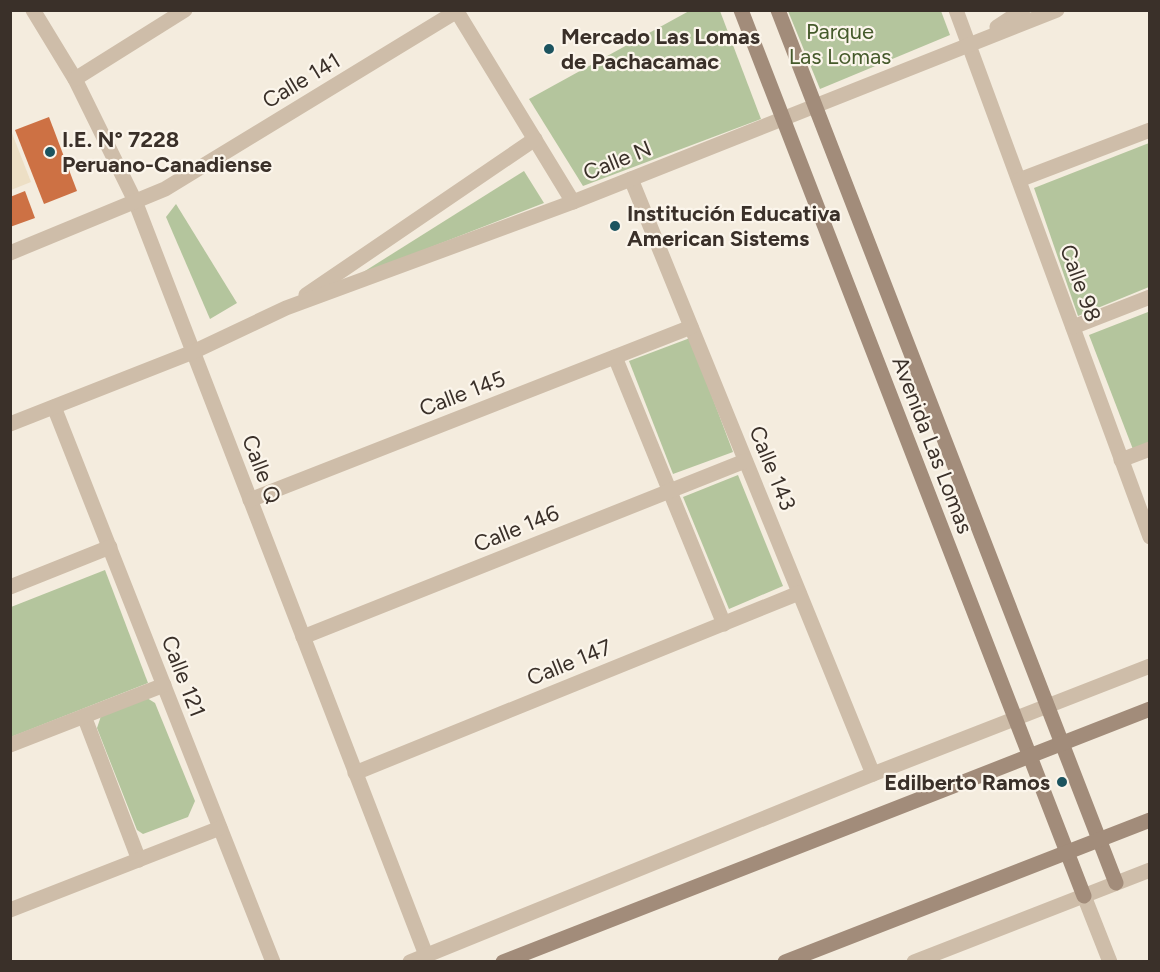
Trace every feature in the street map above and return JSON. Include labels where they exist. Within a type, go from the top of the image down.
[{"type":"street","name":"Calle Q","points":[[33,10],[75,79],[135,201],[356,772],[425,958]]},
{"type":"street","points":[[75,79],[185,10]]},
{"type":"street","name":"Avenida Las Lomas","points":[[741,10],[1084,896]]},
{"type":"street","name":"Avenida Las Lomas","points":[[778,10],[1116,883]]},
{"type":"street","name":"Calle 98","points":[[956,10],[1149,537]]},
{"type":"street","points":[[970,45],[1023,10]]},
{"type":"street","name":"Calle N","points":[[10,424],[193,352],[286,308],[573,202],[1057,10]]},
{"type":"street","points":[[456,11],[573,202]]},
{"type":"street","name":"Calle 141","points":[[10,253],[165,189],[456,11]]},
{"type":"street","points":[[1019,180],[1149,130]]},
{"type":"street","points":[[286,308],[535,139]]},
{"type":"street","name":"Calle 143","points":[[631,179],[873,774]]},
{"type":"street","points":[[1073,327],[1149,297]]},
{"type":"street","name":"Calle 145","points":[[250,500],[691,327]]},
{"type":"street","points":[[615,357],[723,624]]},
{"type":"street","name":"Calle 121","points":[[54,407],[273,962]]},
{"type":"street","points":[[1121,460],[1149,449]]},
{"type":"street","name":"Calle 146","points":[[303,637],[746,461]]},
{"type":"street","points":[[10,587],[110,547]]},
{"type":"street","name":"Calle 147","points":[[356,772],[799,593]]},
{"type":"street","points":[[410,962],[425,958],[873,774],[1149,666]]},
{"type":"street","points":[[10,745],[164,686]]},
{"type":"street","points":[[503,962],[1149,709]]},
{"type":"street","points":[[84,717],[139,860]]},
{"type":"street","points":[[785,962],[1149,820]]},
{"type":"street","points":[[10,910],[220,828]]},
{"type":"street","points":[[914,962],[1149,870]]},
{"type":"street","points":[[1084,896],[1110,962]]},
{"type":"green space","points":[[689,11],[720,11],[761,119],[583,186],[529,99]]},
{"type":"green space","name":"Parque Las Lomas","points":[[788,11],[941,11],[950,35],[820,89]]},
{"type":"green space","points":[[1149,143],[1149,287],[1078,316],[1034,188]]},
{"type":"green space","points":[[524,171],[544,203],[357,276]]},
{"type":"green space","points":[[176,204],[237,303],[210,319],[166,217]]},
{"type":"green space","points":[[1148,312],[1149,446],[1134,452],[1089,335]]},
{"type":"green space","points":[[690,338],[733,452],[673,474],[629,361]]},
{"type":"green space","points":[[738,475],[783,586],[729,609],[683,497]]},
{"type":"green space","points":[[105,570],[148,683],[11,737],[11,607]]},
{"type":"green space","points":[[147,698],[155,703],[195,801],[188,817],[143,834],[137,830],[97,728],[101,716]]},
{"type":"shaded area","points":[[10,128],[31,182],[11,190],[10,190]]},
{"type":"building","points":[[49,117],[77,191],[44,204],[15,130]]},
{"type":"building","points":[[25,191],[35,218],[10,227],[10,197]]},
{"type":"place","name":"Mercado Las Lomas de Pachacamac","points":[[549,49]]},
{"type":"place","name":"I.E. N° 7228 Peruano-Canadiense","points":[[50,152]]},
{"type":"place","name":"Institución Educativa American Sistems","points":[[615,226]]},
{"type":"place","name":"Edilberto Ramos","points":[[1062,782]]}]
